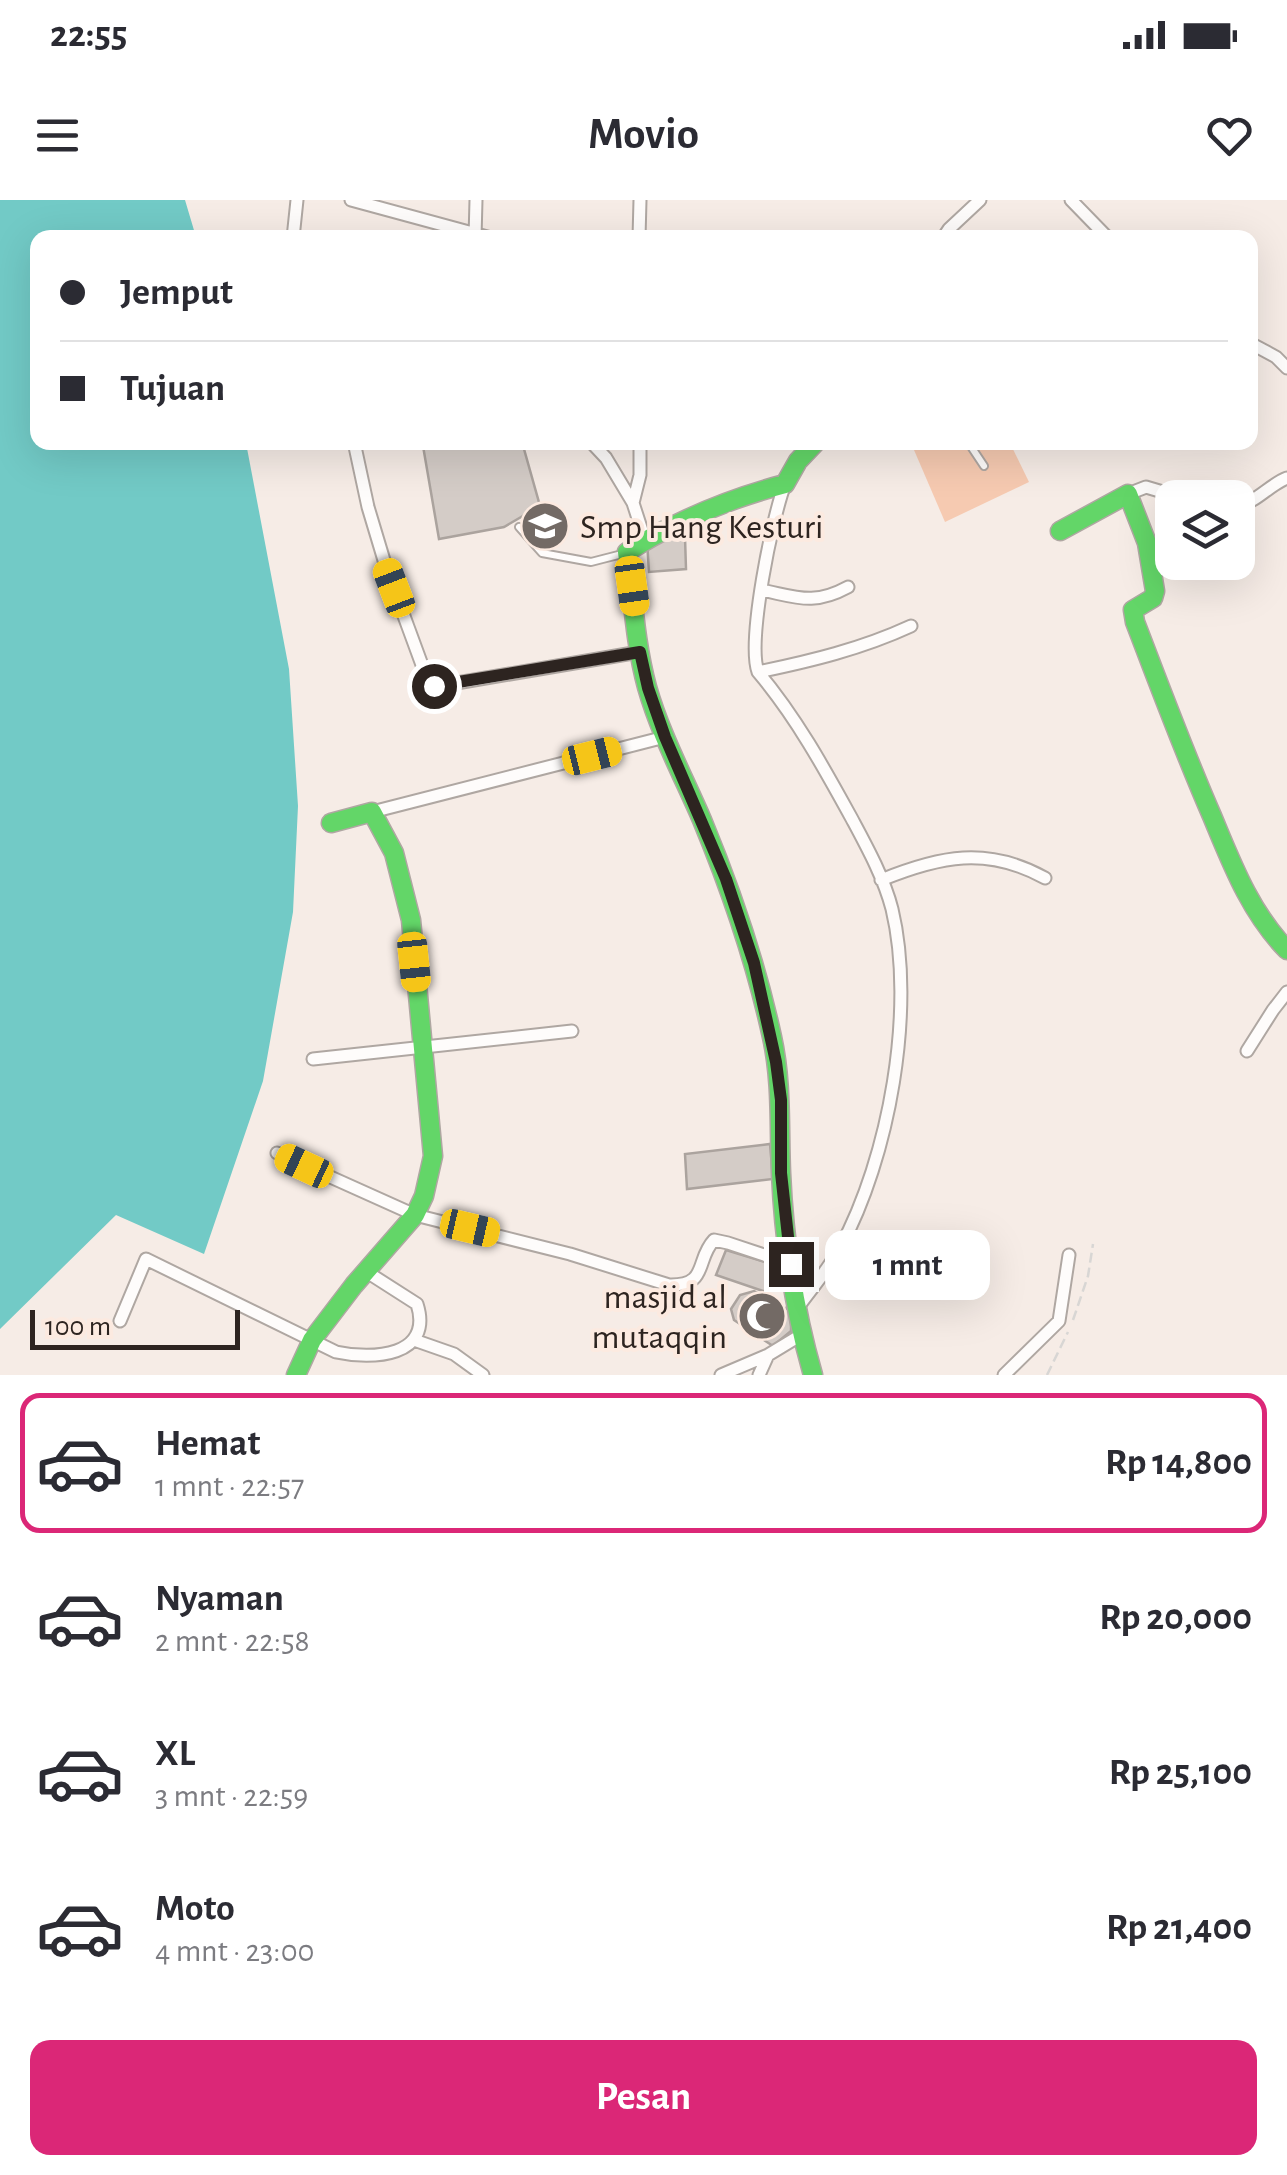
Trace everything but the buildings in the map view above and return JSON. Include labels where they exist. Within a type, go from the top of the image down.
[{"type":"street","points":[[295,230],[297,200]]},
{"type":"street","points":[[351,200],[382,204],[458,230]]},
{"type":"street","points":[[475,230],[476,200]]},
{"type":"street","points":[[639,230],[640,200]]},
{"type":"street","points":[[947,230],[980,200]]},
{"type":"street","points":[[1071,200],[1100,230]]},
{"type":"street","points":[[1258,347],[1287,368]]},
{"type":"street","points":[[356,450],[386,567],[429,684],[439,686],[640,652]]},
{"type":"street","points":[[598,450],[633,503],[645,540]]},
{"type":"street","points":[[633,503],[640,474],[640,450]]},
{"type":"street","points":[[796,1310],[841,1247],[880,1148],[900,1026],[901,972],[892,908],[866,845],[812,746],[758,672],[754,646],[761,590],[784,484],[808,450]]},
{"type":"street","points":[[1255,499],[1287,478]]},
{"type":"street","points":[[784,484],[693,512],[627,552],[648,688],[726,879],[754,963],[776,1062],[781,1100],[781,1173],[796,1310],[813,1375]]},
{"type":"street","points":[[1060,531],[1146,486],[1155,489]]},
{"type":"street","points":[[1128,494],[1147,543],[1155,590],[1153,598],[1133,610],[1135,622],[1195,779],[1244,890],[1259,920],[1287,950]]},
{"type":"street","points":[[761,590],[819,600],[848,587]]},
{"type":"street","points":[[758,672],[872,644],[911,626]]},
{"type":"street","points":[[331,823],[665,737]]},
{"type":"street","points":[[296,1375],[312,1340],[415,1216],[433,1156],[410,920],[394,853],[372,812]]},
{"type":"street","points":[[881,880],[941,860],[975,857],[1009,861],[1045,878]]},
{"type":"street","points":[[1247,1051],[1287,992]]},
{"type":"street","points":[[313,1059],[572,1031]]},
{"type":"street","points":[[277,1154],[415,1216],[570,1254],[669,1285],[695,1279],[714,1240],[791,1264]]},
{"type":"street","points":[[1004,1375],[1059,1322],[1069,1255]]},
{"type":"street","points":[[120,1321],[146,1259],[336,1352],[367,1356],[399,1350],[414,1340],[420,1324],[417,1304],[367,1272]]},
{"type":"street","points":[[722,1375],[768,1356],[801,1335]]},
{"type":"street","points":[[414,1340],[454,1354],[483,1375]]},
{"type":"street","points":[[759,1375],[768,1356]]},
{"type":"lane","points":[[973,450],[984,466]]},
{"type":"lane","points":[[518,527],[542,554],[591,562],[627,552]]},
{"type":"shaded area","points":[[914,450],[1013,450],[1029,482],[945,522]]},
{"type":"water","points":[[0,200],[185,200],[194,230],[30,230],[30,450],[247,450],[289,669],[298,806],[293,912],[263,1081],[204,1254],[116,1215],[0,1329]]},
{"type":"traffic: fast","points":[[808,450],[785,484],[703,512],[627,552],[637,637],[652,704],[733,900],[772,1037],[779,1088],[787,1249],[813,1375]]},
{"type":"traffic: fast","points":[[1060,531],[1128,494],[1147,543],[1155,591],[1153,598],[1133,610],[1135,622],[1235,869],[1262,920],[1287,950]]},
{"type":"traffic: fast","points":[[296,1375],[312,1340],[415,1215],[424,1196],[433,1156],[411,920],[394,853],[372,812],[331,823]]},
{"type":"place","name":"Smp Hang Kesturi","points":[[545,526]]},
{"type":"place","name":"masjid al mutaqqin","points":[[762,1316]]},
{"type":"route","points":[[434,686],[640,652],[665,737],[726,879],[754,963],[781,1100],[781,1173],[791,1264]]}]
